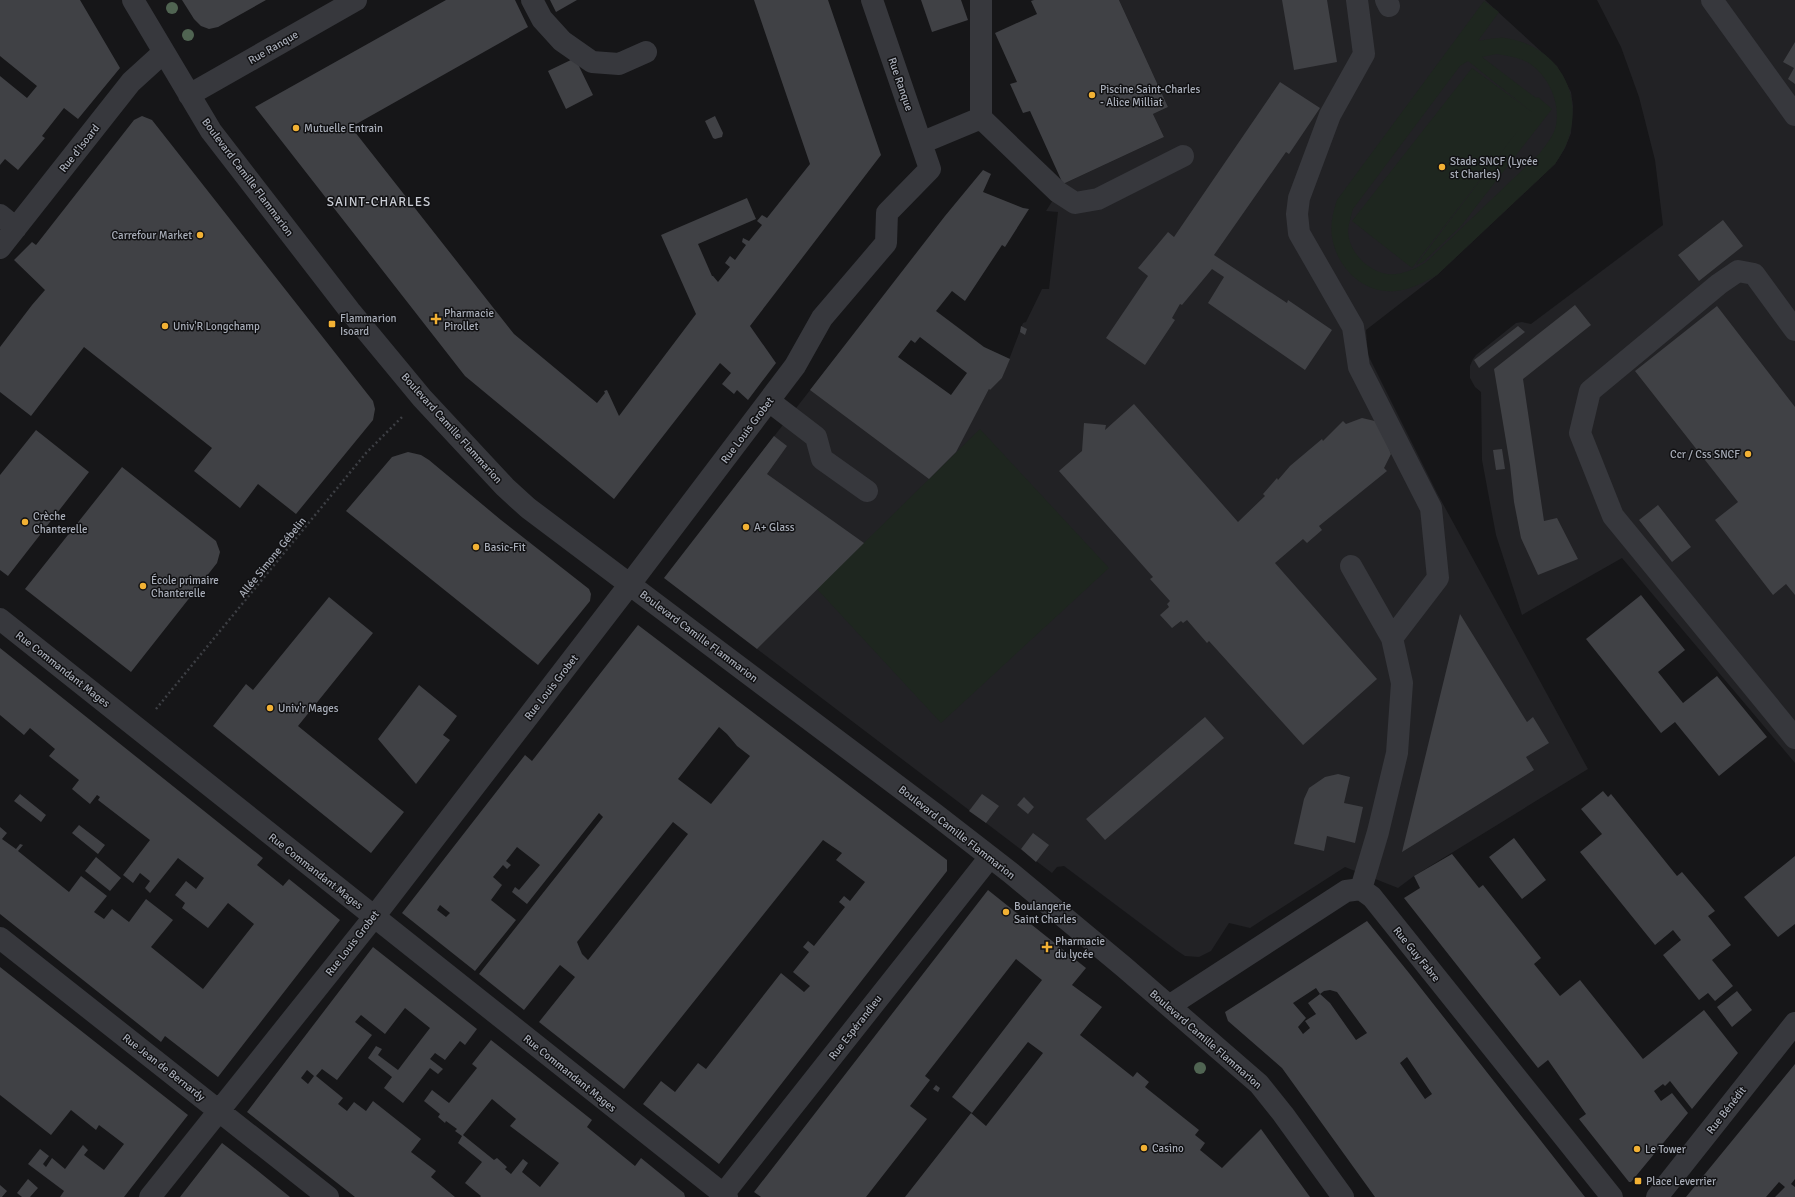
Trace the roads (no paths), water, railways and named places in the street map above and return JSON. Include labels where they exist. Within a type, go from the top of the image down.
[{"type":"street","name":"Boulevard Camille Flammarion","points":[[133,0],[211,131],[350,311],[422,398],[505,487],[528,508],[990,857],[1169,1006],[1259,1084],[1283,1114],[1343,1197]]},
{"type":"street","name":"Rue Ranque","points":[[189,95],[356,0]]},
{"type":"street","points":[[532,0],[542,20],[562,41],[592,62],[619,64],[646,52]]},
{"type":"street","name":"Rue Ranque","points":[[872,0],[930,169]]},
{"type":"street","points":[[981,0],[981,118],[1058,192],[1075,203],[1098,199],[1184,156]]},
{"type":"street","points":[[1357,0],[1364,54],[1330,115],[1299,198],[1297,214],[1298,234],[1353,327],[1359,367],[1431,508],[1438,578],[1392,638]]},
{"type":"street","points":[[1712,0],[1795,115]]},
{"type":"street","name":"Rue d'Isoard","points":[[0,248],[8,222],[132,82],[164,52]]},
{"type":"street","points":[[921,143],[981,118]]},
{"type":"street","name":"Rue Louis Grobet","points":[[150,1197],[374,916],[769,401],[795,366],[822,318],[886,243],[887,214],[930,169]]},
{"type":"street","points":[[1795,330],[1754,274],[1738,272],[1719,284],[1590,391],[1580,433],[1613,516],[1795,738]]},
{"type":"street","points":[[769,401],[816,437],[822,459],[867,491]]},
{"type":"street","points":[[1169,1006],[1346,891],[1361,889],[1378,832],[1396,752],[1402,683],[1392,638],[1351,566]]},
{"type":"street","name":"Rue Commandant Mages","points":[[0,619],[724,1196]]},
{"type":"street","name":"Rue Espérandieu","points":[[724,1196],[990,857]]},
{"type":"street","name":"Rue Guy Fabre","points":[[1361,889],[1376,903],[1612,1197]]},
{"type":"street","name":"Rue Jean de Bernardy","points":[[0,938],[328,1197]]},
{"type":"street","name":"Rue Bénédit","points":[[1657,1197],[1795,1023]]},
{"type":"place","name":"Piscine Saint-Charles - Alice Milliat","points":[[1092,95]]},
{"type":"place","name":"Mutuelle Entrain","points":[[296,128]]},
{"type":"place","name":"Stade SNCF (Lycée st Charles)","points":[[1442,167]]},
{"type":"place","name":"Carrefour Market","points":[[200,235]]},
{"type":"place","name":"Pharmacie Pirollet","points":[[436,319]]},
{"type":"place","name":"Flammarion Isoard","points":[[332,324]]},
{"type":"place","name":"Univ'R Longchamp","points":[[165,326]]},
{"type":"place","name":"Ccr / Css SNCF","points":[[1748,454]]},
{"type":"place","name":"Crèche Chanterelle","points":[[25,522]]},
{"type":"place","name":"A+ Glass","points":[[746,527]]},
{"type":"place","name":"Basic-Fit","points":[[476,547]]},
{"type":"place","name":"École primaire Chanterelle","points":[[143,586]]},
{"type":"place","name":"Univ'r Mages","points":[[270,708]]},
{"type":"place","name":"Boulangerie Saint Charles","points":[[1006,912]]},
{"type":"place","name":"Pharmacie du lycée","points":[[1047,947]]},
{"type":"place","name":"Casino","points":[[1144,1148]]},
{"type":"place","name":"Le Tower","points":[[1637,1149]]},
{"type":"place","name":"Place Leverrier","points":[[1638,1181]]},
{"type":"district","name":"SAINT-CHARLES","points":[[379,201]]}]
